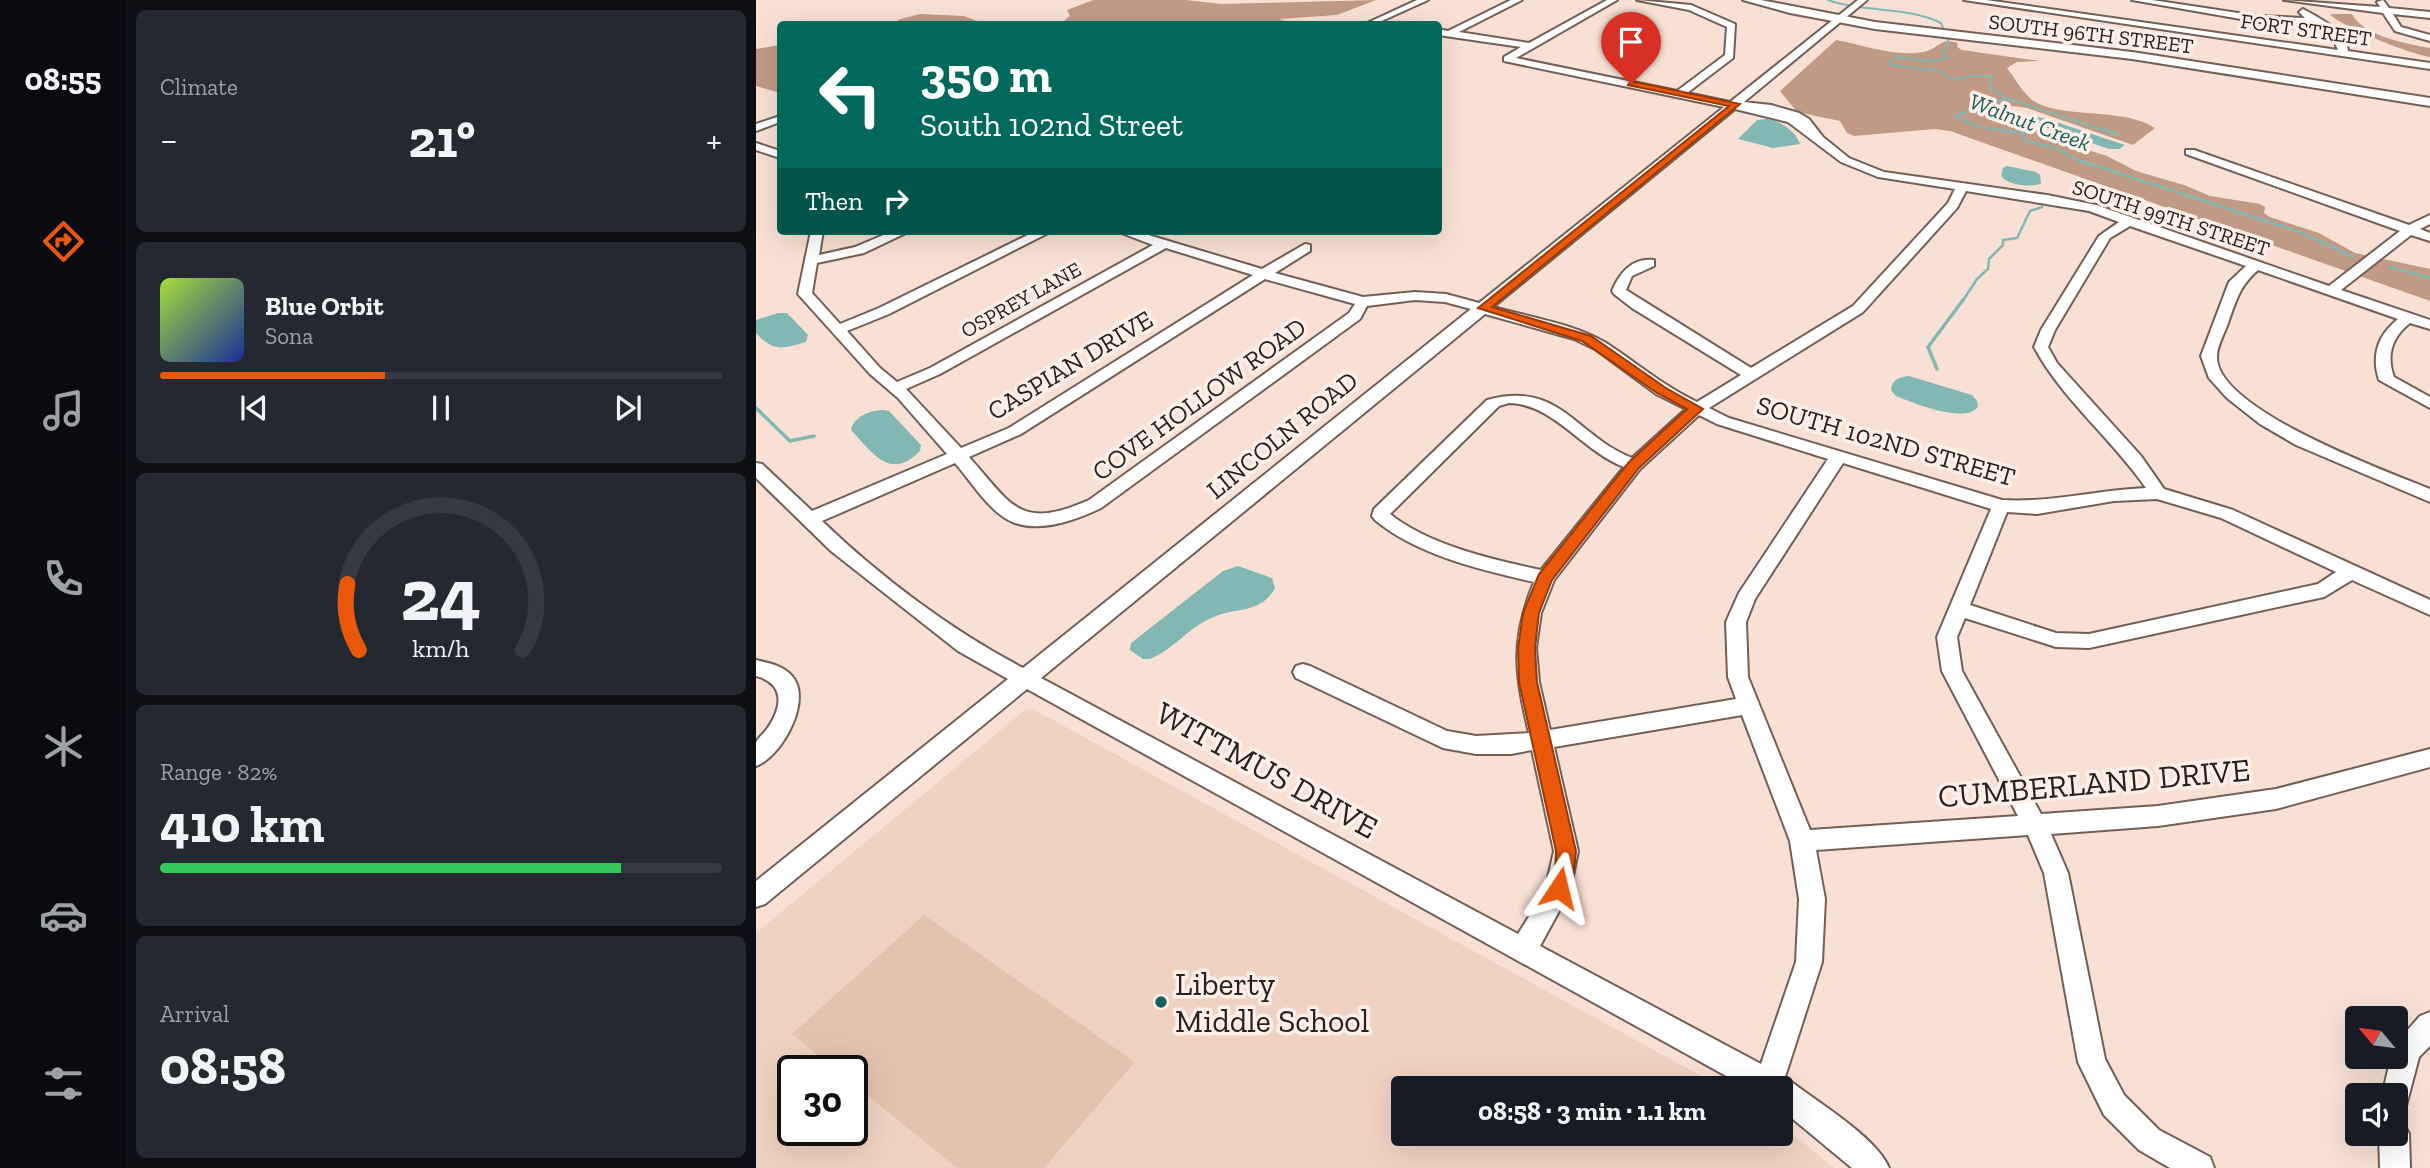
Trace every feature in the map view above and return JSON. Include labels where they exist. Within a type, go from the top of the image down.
[{"type":"main road","name":"SOUTH 96TH STREET","points":[[1748,0],[1920,30],[2112,53],[2430,100]]},
{"type":"main road","name":"SOUTH 96TH STREET","points":[[1764,0],[1843,16]]},
{"type":"street","points":[[1376,21],[1424,0]]},
{"type":"street","points":[[1449,34],[1518,0]]},
{"type":"street","points":[[1613,0],[1507,59],[1736,104]]},
{"type":"street","points":[[1641,0],[1691,8],[1732,26],[1730,56],[1681,93]]},
{"type":"street","name":"FORT STREET","points":[[1968,0],[2430,66]]},
{"type":"street","points":[[2136,0],[2258,19],[2311,21]]},
{"type":"street","points":[[2288,0],[2430,15]]},
{"type":"street","points":[[2379,0],[2398,29],[2430,38]]},
{"type":"street","points":[[2299,1],[2303,13],[2311,21],[2342,38],[2345,43],[2343,52]]},
{"type":"street","name":"LINCOLN ROAD","points":[[756,896],[1861,2]]},
{"type":"street","points":[[1442,33],[1530,46]]},
{"type":"street","name":"SOUTH 99TH STREET","points":[[1736,104],[1783,116],[1819,139],[1838,156],[1862,168],[1893,177],[2048,199],[2092,208],[2430,325]]},
{"type":"street","points":[[756,128],[777,121]]},
{"type":"street","points":[[756,146],[777,154]]},
{"type":"street","points":[[2190,152],[2430,237]]},
{"type":"street","points":[[1523,949],[1554,905],[1565,872],[1566,851],[1528,682],[1526,648],[1531,613],[1545,578],[1634,465],[1696,409],[1858,309],[1953,205],[1962,188]]},
{"type":"street","points":[[2332,290],[2409,230],[2430,219]]},
{"type":"street","points":[[2129,221],[2105,236],[2048,330],[2041,347],[2051,365],[2136,460],[2158,493]]},
{"type":"street","points":[[816,235],[805,294],[875,371],[896,388],[958,455]]},
{"type":"street","points":[[810,261],[859,250],[895,235]]},
{"type":"street","points":[[837,330],[877,314],[1038,235]]},
{"type":"street","name":"SOUTH 102ND STREET","points":[[1135,235],[1336,296],[1377,305],[1430,303],[1480,311],[1586,339],[1662,391],[1723,421],[2001,506],[2037,508],[2114,495],[2158,493],[2227,514],[2430,608]]},
{"type":"street","name":"OSPREY LANE","points":[[896,388],[934,371],[1164,244]]},
{"type":"street","name":"CASPIAN DRIVE","points":[[810,519],[1015,431],[1305,248]]},
{"type":"street","points":[[1649,263],[1626,274],[1619,291],[1637,305],[1752,375]]},
{"type":"street","points":[[2255,265],[2236,282],[2208,356],[2214,375],[2233,395],[2266,421],[2302,441],[2430,496]]},
{"type":"street","name":"COVE HOLLOW ROAD","points":[[958,455],[1009,513],[1026,520],[1052,520],[1095,504],[1355,316],[1363,301]]},
{"type":"street","points":[[2408,317],[2392,329],[2386,342],[2382,367],[2387,380],[2430,402]]},
{"type":"street","points":[[1545,578],[1485,563],[1395,528],[1381,516],[1388,501],[1493,403],[1510,398],[1522,397],[1540,403],[1602,450],[1634,465]]},
{"type":"street","points":[[1778,1076],[1810,962],[1812,899],[1802,841],[1747,706],[1738,677],[1736,622],[1746,598],[1838,457]]},
{"type":"street","name":"WITTMUS DRIVE","points":[[756,468],[838,547],[965,646],[1753,1076]]},
{"type":"street","points":[[2001,506],[1947,637],[1952,671],[2035,825],[2056,873],[2092,1062],[2114,1105],[2149,1140],[2199,1168]]},
{"type":"street","points":[[1958,608],[2056,639],[2089,641],[2324,590],[2350,572]]},
{"type":"street","points":[[756,668],[768,669],[784,679],[789,711],[780,730],[756,757]]},
{"type":"street","points":[[1303,672],[1443,738],[1476,745],[1511,745],[1747,706]]},
{"type":"street","name":"CUMBERLAND DRIVE","points":[[1802,841],[2158,816],[2276,799],[2430,758]]},
{"type":"street","points":[[2399,1083],[2407,1050],[2430,1026]]},
{"type":"street","name":"WITTMUS DRIVE","points":[[1793,1101],[1827,1126],[1874,1168]]},
{"type":"street","points":[[2394,1146],[2395,1168]]},
{"type":"shaded area","points":[[1093,0],[1186,0],[1221,4],[1376,0],[1337,15],[1279,19],[1286,21],[1064,21],[1070,16],[1067,10]]},
{"type":"shaded area","points":[[920,14],[964,16],[977,21],[899,21],[897,20]]},
{"type":"shaded area","points":[[2330,14],[2352,14],[2358,22],[2375,33],[2430,48],[2430,57],[2377,39],[2347,26]]},
{"type":"shaded area","points":[[1836,40],[1890,52],[1912,53],[1929,51],[1947,41],[1958,43],[1957,47],[1962,50],[2040,61],[2017,62],[2007,68],[2027,95],[2041,105],[2125,117],[2155,128],[2133,145],[2027,108],[2013,106],[2004,108],[2004,113],[2053,139],[2107,156],[2136,171],[2210,196],[2260,204],[2265,207],[2264,213],[2270,217],[2319,233],[2355,253],[2430,269],[2430,301],[1950,131],[1935,129],[1854,136],[1847,133],[1840,121],[1797,112],[1780,91]]},
{"type":"shaded area","points":[[777,46],[777,92],[756,86],[756,49]]},
{"type":"shaded area","name":"Liberty Middle School","points":[[1033,709],[1701,1076],[1391,1076],[1391,1146],[1793,1146],[1793,1134],[1834,1168],[756,1168],[756,933],[1025,710]]},
{"type":"shaded area","points":[[924,915],[1135,1062],[1044,1168],[957,1168],[868,1096],[868,1055],[818,1055],[792,1034]]},
{"type":"water","points":[[2037,117],[2125,145],[2119,149],[2109,149],[2028,121]]},
{"type":"water","points":[[1767,119],[1787,127],[1800,144],[1773,148],[1738,139],[1757,120]]},
{"type":"water","points":[[2007,166],[2036,172],[2040,175],[2041,184],[2009,182],[2001,176],[2003,168]]},
{"type":"water","points":[[787,313],[808,335],[806,342],[778,347],[756,333],[756,320]]},
{"type":"water","points":[[1909,376],[1972,395],[1978,407],[1971,412],[1951,413],[1896,396],[1891,390],[1893,383]]},
{"type":"water","points":[[889,411],[921,445],[920,451],[900,464],[882,460],[851,430],[856,421],[864,415]]},
{"type":"water","points":[[1238,566],[1272,578],[1275,588],[1263,602],[1205,621],[1150,659],[1143,659],[1130,650],[1131,643],[1223,571]]},
{"type":"waterway","name":"Walnut Creek","points":[[1828,0],[1856,7],[1914,14],[1941,23],[1949,43],[1942,52],[1948,58],[1930,61],[1897,57],[1889,63],[1939,71],[1953,80],[1969,76],[1991,76],[1990,88],[2006,98]]},
{"type":"waterway","points":[[2006,98],[2110,132]]},
{"type":"waterway","name":"Walnut Creek","points":[[2006,98],[1955,116],[1978,127],[2015,132]]},
{"type":"waterway","name":"Walnut Creek","points":[[1999,130],[2022,133],[2026,141],[2055,148],[2075,159],[2300,232],[2353,257]]},
{"type":"waterway","points":[[2105,130],[2119,135]]},
{"type":"waterway","points":[[1962,302],[1977,279],[1988,269],[1989,259],[2003,245],[2003,240],[2017,238],[2030,211],[2042,207]]},
{"type":"waterway","name":"Walnut Creek","points":[[2390,267],[2430,278]]},
{"type":"waterway","points":[[1937,369],[1928,347],[1963,300]]},
{"type":"waterway","points":[[756,408],[790,441],[814,436]]},
{"type":"place","name":"Liberty Middle School","points":[[1161,1002]]},
{"type":"route","points":[[1559,888],[1565,872],[1566,851],[1528,682],[1526,648],[1531,613],[1545,578],[1634,465],[1696,409],[1662,391],[1600,346],[1586,339],[1484,308],[1736,104],[1631,84]]}]
